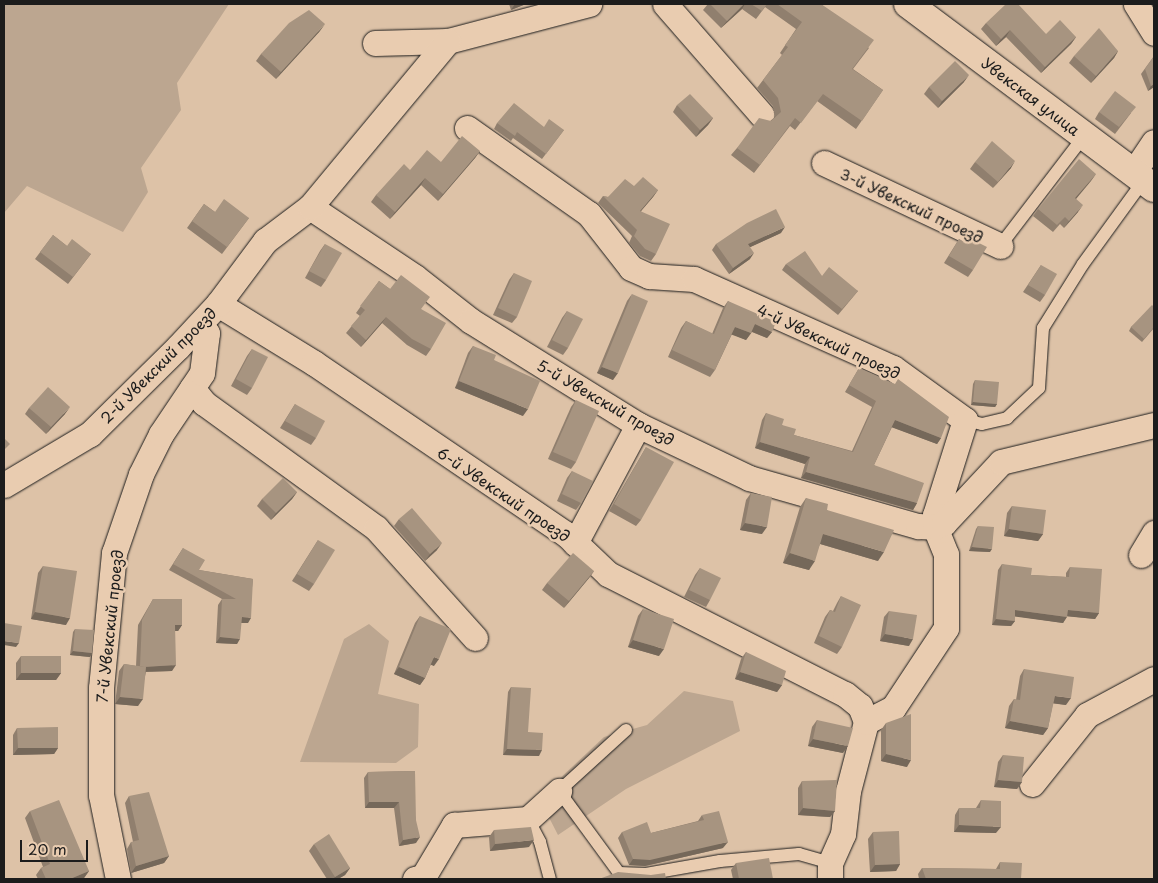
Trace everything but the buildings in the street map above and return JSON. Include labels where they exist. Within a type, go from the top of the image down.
[{"type":"street","points":[[375,42],[448,41],[589,4]]},
{"type":"street","points":[[665,4],[748,104],[762,115]]},
{"type":"street","name":"Увекская улица","points":[[908,4],[1144,180]]},
{"type":"street","points":[[1136,4],[1154,33]]},
{"type":"street","name":"2-й Увекский проезд","points":[[4,485],[90,434],[200,325],[265,241],[310,207],[448,41]]},
{"type":"street","name":"4-й Увекский проезд","points":[[467,128],[589,214],[631,268],[649,276],[694,280],[893,368],[965,420]]},
{"type":"street","points":[[1144,180],[1154,142]]},
{"type":"street","name":"3-й Увекский проезд","points":[[824,163],[1000,246]]},
{"type":"street","name":"5-й Увекский проезд","points":[[310,207],[415,277],[471,321],[638,425],[749,478],[918,526],[936,527]]},
{"type":"street","name":"6-й Увекский проезд","points":[[218,304],[314,363],[575,543],[608,574],[845,694],[860,706],[866,722]]},
{"type":"street","name":"7-й Увекский проезд","points":[[118,879],[101,795],[102,688],[114,553],[141,474],[161,434],[202,373],[207,333],[200,325]]},
{"type":"street","points":[[192,388],[204,402],[376,528],[475,638]]},
{"type":"street","points":[[830,871],[843,834],[848,791],[866,722],[893,708],[946,628],[946,554],[936,527],[936,515],[965,420]]},
{"type":"street","points":[[575,543],[638,425]]},
{"type":"street","points":[[936,527],[944,524],[1002,462],[1154,425]]},
{"type":"street","points":[[1141,555],[1154,533]]},
{"type":"street","points":[[1032,784],[1087,715],[1154,679]]},
{"type":"street","points":[[415,879],[423,877],[454,825],[528,818],[559,791]]},
{"type":"lane","points":[[1000,246],[1084,136]]},
{"type":"lane","points":[[965,420],[982,424],[1007,418],[1039,388],[1042,328],[1083,264],[1144,180]]},
{"type":"lane","points":[[626,730],[559,791],[620,873],[646,874],[720,861],[799,854],[830,871]]},
{"type":"lane","points":[[528,818],[540,842],[550,879]]},
{"type":"shaded area","points":[[4,4],[229,4],[177,83],[181,110],[141,168],[148,192],[123,232],[27,186],[4,213]]},
{"type":"shaded area","points":[[369,624],[389,641],[378,694],[419,704],[418,747],[396,763],[300,762],[344,639]]},
{"type":"shaded area","points":[[684,691],[733,701],[740,731],[626,789],[558,835],[539,798],[604,737],[647,725]]}]
